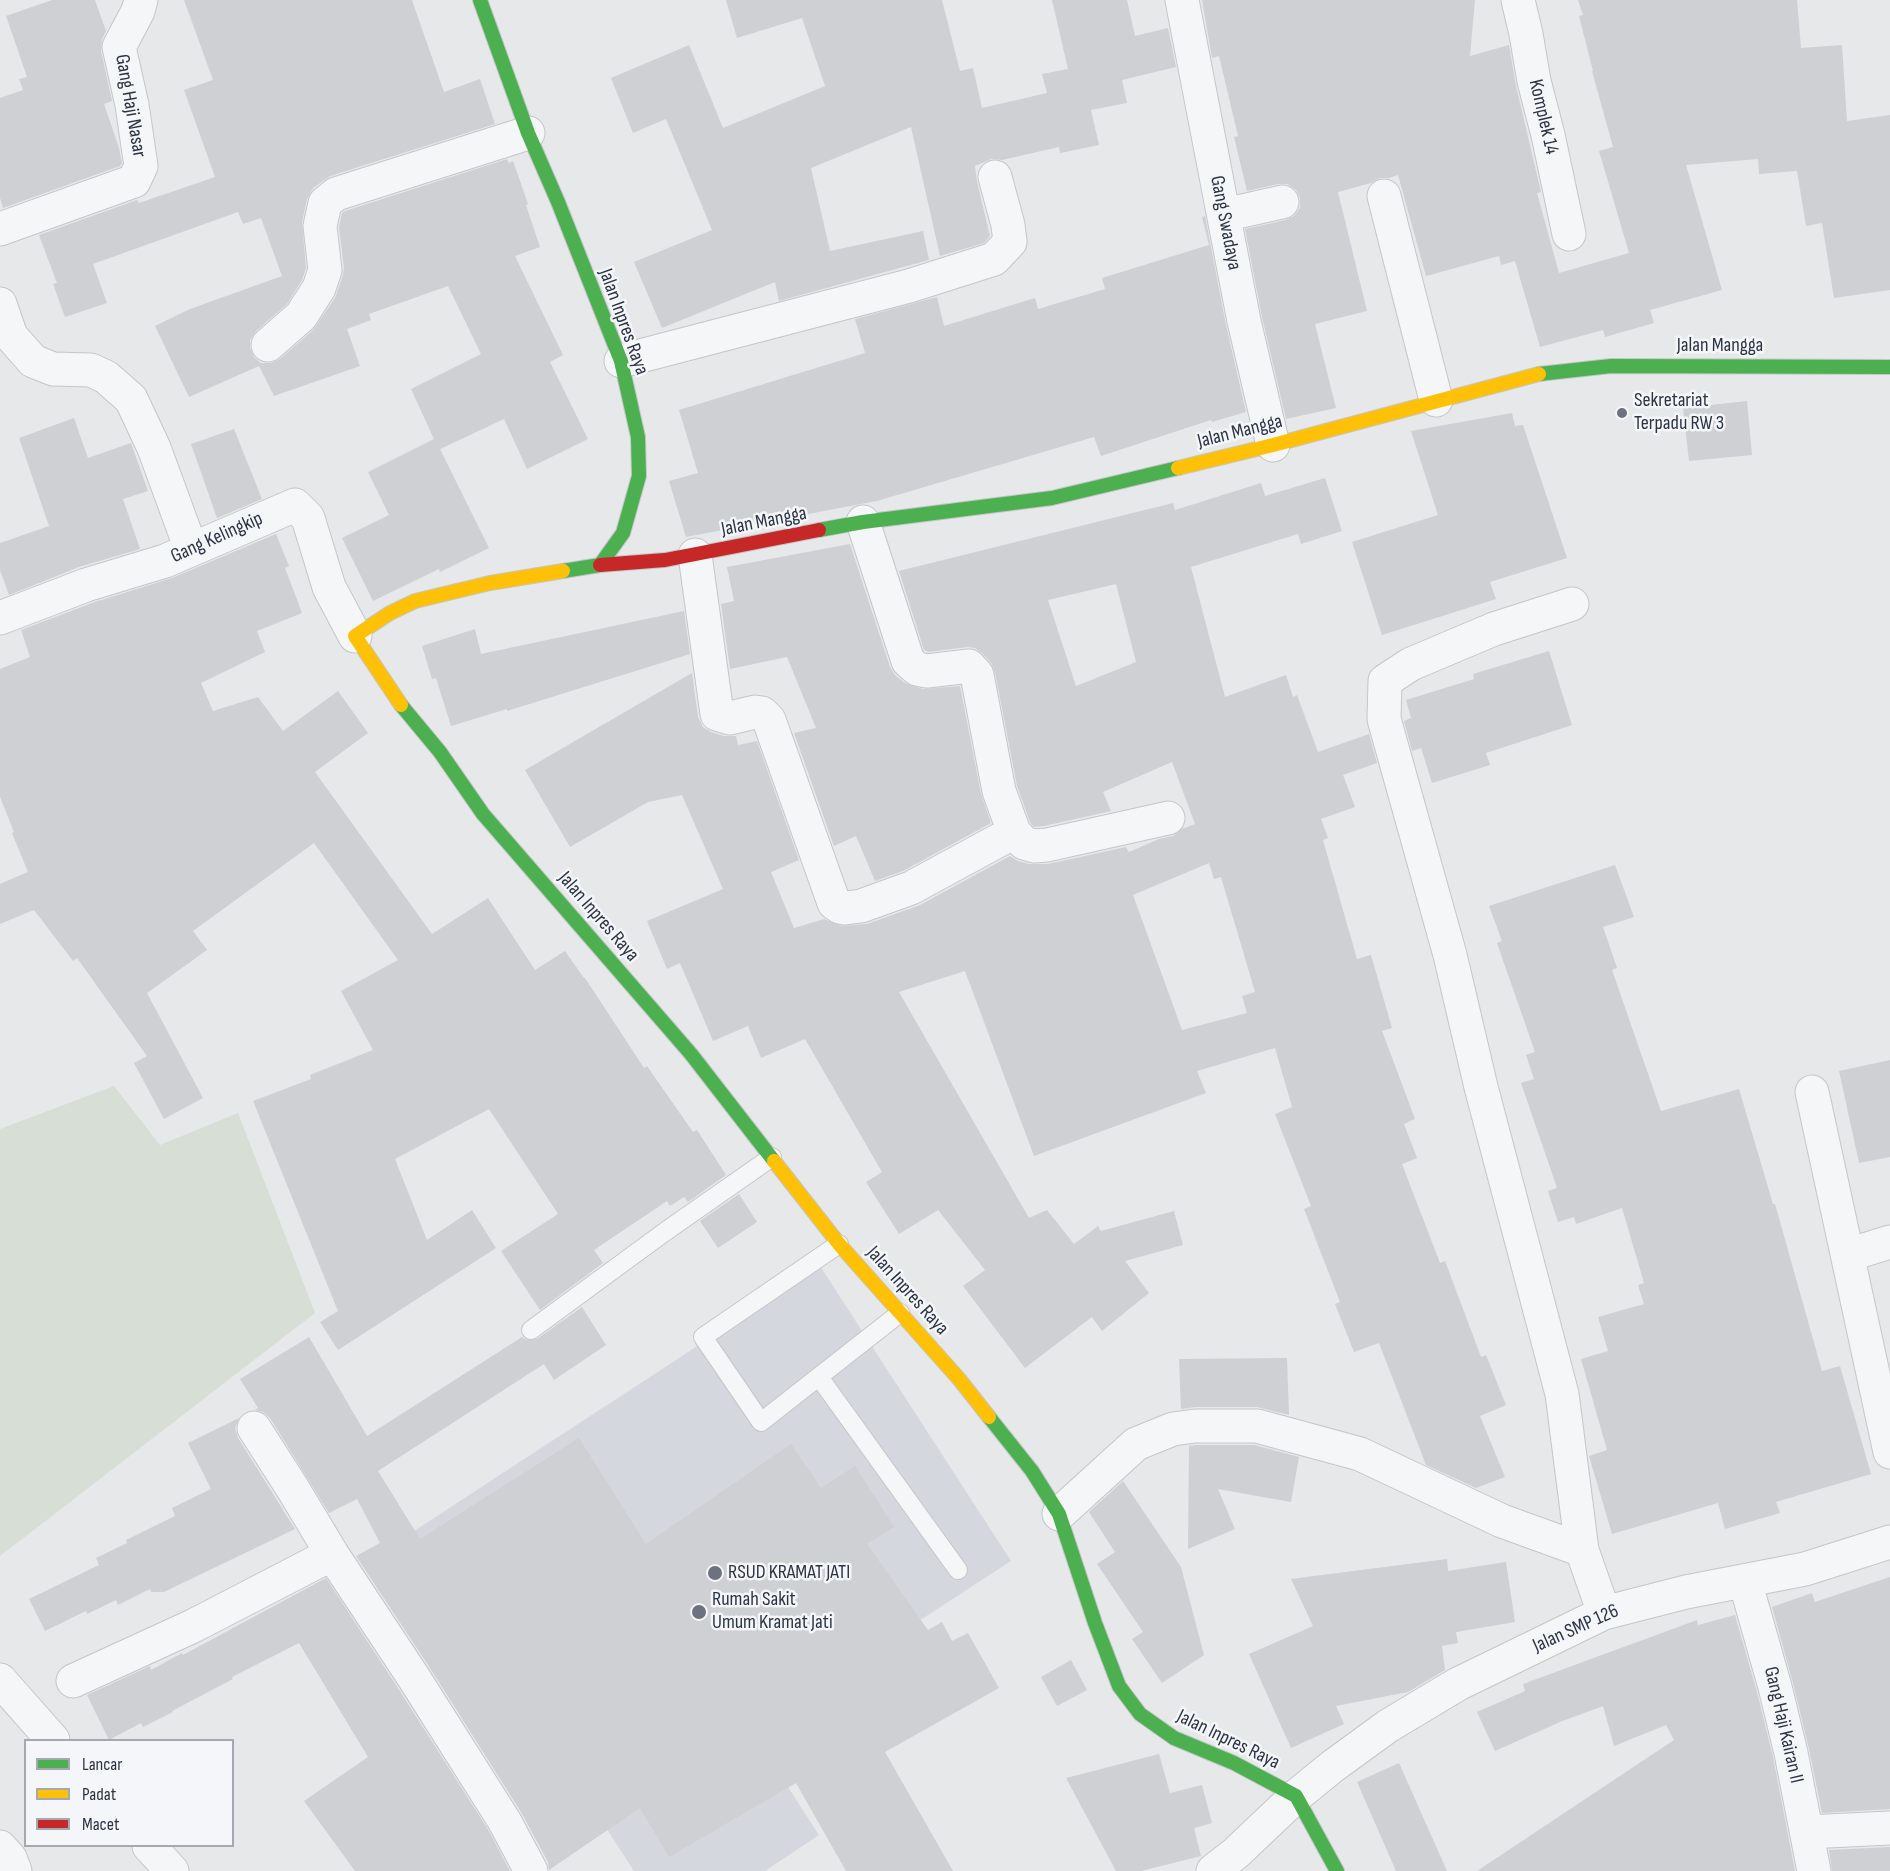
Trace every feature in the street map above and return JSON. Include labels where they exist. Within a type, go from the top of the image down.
[{"type":"street","name":"Gang Haji Nasar","points":[[0,229],[134,181],[141,166],[132,105],[119,47],[138,11],[141,0]]},
{"type":"street","name":"Jalan Inpres Raya","points":[[480,0],[528,134],[558,202],[621,360],[638,437],[639,476],[623,533],[600,565]]},
{"type":"street","name":"Gang Swadaya","points":[[1182,0],[1244,321],[1273,445]]},
{"type":"street","name":"Komplek 14","points":[[1518,0],[1569,234]]},
{"type":"street","points":[[268,345],[301,316],[319,288],[325,270],[320,226],[325,203],[336,194],[528,134]]},
{"type":"street","points":[[621,360],[909,286],[994,259],[1010,242],[1008,225],[995,177]]},
{"type":"street","points":[[1384,196],[1436,400]]},
{"type":"street","points":[[1224,215],[1282,202]]},
{"type":"street","points":[[0,304],[11,336],[33,361],[53,369],[91,370],[106,377],[131,399],[154,448],[191,549]]},
{"type":"street","name":"Jalan Mangga","points":[[600,565],[665,560],[863,522],[1052,498],[1273,445],[1533,375],[1611,366],[1890,367]]},
{"type":"street","name":"Gang Kelingkip","points":[[0,618],[86,585],[165,561],[295,505],[308,518],[329,587],[355,636]]},
{"type":"street","points":[[863,522],[908,661],[917,669],[927,671],[969,666],[977,675],[999,792],[1014,832],[1024,843],[1034,846],[1047,845],[1168,818]]},
{"type":"street","points":[[695,555],[714,706],[717,714],[730,718],[755,712],[762,713],[769,720],[834,903],[845,908],[861,906],[911,888],[1014,832]]},
{"type":"street","points":[[355,636],[390,613],[415,602],[490,584],[600,565]]},
{"type":"street","points":[[1572,604],[1494,629],[1411,664],[1385,681],[1384,718],[1450,955],[1481,1087],[1562,1394],[1582,1550],[1604,1613]]},
{"type":"street","name":"Jalan Inpres Raya","points":[[355,636],[392,693],[440,752],[483,814],[691,1054],[839,1244],[959,1379],[1032,1471],[1059,1514],[1095,1623],[1119,1686],[1140,1714],[1174,1738],[1234,1763],[1296,1796]]},
{"type":"street","points":[[1812,1092],[1890,1452]]},
{"type":"street","points":[[1848,1255],[1890,1242]]},
{"type":"street","points":[[1059,1514],[1136,1444],[1173,1429],[1195,1426],[1257,1426],[1360,1454],[1502,1521],[1582,1550]]},
{"type":"street","points":[[254,1428],[332,1554],[499,1812],[531,1871]]},
{"type":"street","name":"Jalan SMP 126","points":[[1213,1871],[1236,1853],[1296,1796],[1388,1726],[1458,1684],[1604,1613],[1653,1599],[1805,1569],[1890,1543]]},
{"type":"street","points":[[73,1681],[193,1626],[332,1554]]},
{"type":"street","name":"Gang Haji Kairan II","points":[[1745,1581],[1775,1687],[1814,1871]]},
{"type":"street","points":[[0,1680],[52,1739]]},
{"type":"street","points":[[1296,1796],[1337,1871]]},
{"type":"street","points":[[1807,1832],[1890,1827]]},
{"type":"street","points":[[0,1847],[10,1858],[15,1871]]},
{"type":"street","points":[[151,1847],[172,1871]]},
{"type":"lane","points":[[531,1330],[772,1157]]},
{"type":"lane","points":[[839,1244],[703,1337],[761,1422],[900,1313]]},
{"type":"lane","points":[[819,1377],[958,1570]]},
{"type":"shaded area","points":[[114,1086],[160,1145],[238,1113],[315,1313],[0,1556],[0,1129]]},
{"type":"shaded area","name":"Rumah Sakit Umum Kramat Jati","points":[[820,1266],[1011,1561],[751,1730],[819,1835],[765,1871],[634,1871],[414,1531]]},
{"type":"building","points":[[52,0],[95,0],[106,31],[102,39],[101,51],[112,101],[104,104],[122,163],[120,166],[3,208],[0,198],[0,98],[23,90],[19,79],[27,77],[6,16]]},
{"type":"building","points":[[184,0],[412,0],[444,92],[480,79],[495,124],[330,176],[313,188],[307,199],[302,222],[306,268],[302,280],[287,304],[256,331],[250,340],[250,348],[254,357],[261,363],[271,363],[280,359],[313,330],[335,298],[344,268],[339,227],[342,213],[345,211],[507,159],[509,163],[513,161],[528,204],[526,205],[540,247],[515,256],[563,355],[550,362],[588,439],[527,469],[504,419],[440,449],[489,548],[373,601],[342,538],[389,515],[368,472],[434,439],[411,389],[481,354],[448,286],[369,314],[371,320],[347,329],[360,366],[274,396],[259,366],[189,397],[155,326],[190,309],[282,276],[261,218],[243,224],[238,212],[93,264],[107,303],[65,317],[53,284],[57,283],[39,235],[137,200],[139,203],[215,177],[184,90],[213,80]]},
{"type":"building","points":[[726,0],[942,0],[960,71],[973,68],[982,108],[1047,93],[1042,74],[1068,69],[1052,0],[1127,0],[1135,36],[1168,28],[1176,67],[1122,80],[1127,103],[1091,110],[1099,145],[1060,153],[1059,147],[1002,160],[991,159],[975,166],[990,236],[984,243],[940,256],[911,127],[811,168],[830,251],[923,231],[929,260],[779,301],[775,282],[662,328],[634,262],[712,230],[666,119],[633,133],[611,78],[689,45],[723,128],[825,86],[802,18],[737,38]]},
{"type":"building","points":[[1202,0],[1475,0],[1470,56],[1509,45],[1516,86],[1541,192],[1537,193],[1559,273],[1629,253],[1599,151],[1613,147],[1592,71],[1579,16],[1583,15],[1578,0],[1797,0],[1801,48],[1842,45],[1847,121],[1890,115],[1890,290],[1834,298],[1822,223],[1806,226],[1797,171],[1759,174],[1758,159],[1686,165],[1722,290],[1650,310],[1654,323],[1605,337],[1603,330],[1540,347],[1515,261],[1501,265],[1499,256],[1426,276],[1398,175],[1380,178],[1371,183],[1338,192],[1367,311],[1315,324],[1336,408],[1286,419],[1262,317],[1245,229],[1286,220],[1294,216],[1300,208],[1300,198],[1296,190],[1287,184],[1247,191],[1234,137],[1238,136],[1219,56],[1212,58]]},
{"type":"building","points":[[1205,216],[1246,412],[1212,422],[1211,420],[1101,456],[1094,437],[877,501],[686,537],[669,481],[698,473],[679,410],[865,353],[855,319],[937,297],[944,326],[1035,298],[1038,309],[1105,289],[1102,278],[1209,245],[1202,217]]},
{"type":"building","points":[[1747,401],[1752,455],[1689,461],[1683,408]]},
{"type":"building","points":[[1512,413],[1515,426],[1523,425],[1567,558],[1490,582],[1496,599],[1382,635],[1352,542],[1438,515],[1411,431]]},
{"type":"building","points":[[74,418],[88,458],[131,443],[148,491],[123,499],[140,549],[79,567],[9,595],[0,570],[0,543],[49,526],[19,438]]},
{"type":"building","points":[[234,429],[262,499],[217,518],[191,444]]},
{"type":"building","points":[[1325,478],[1342,531],[1301,544],[1298,534],[1191,567],[1225,697],[1286,675],[1293,697],[1297,695],[1318,752],[1369,734],[1377,763],[1343,775],[1355,807],[1321,819],[1328,838],[1323,840],[1357,959],[1371,955],[1392,1028],[1382,1031],[1415,1119],[1404,1124],[1417,1158],[1402,1164],[1440,1263],[1445,1261],[1481,1357],[1486,1355],[1506,1405],[1480,1416],[1505,1477],[1476,1488],[1426,1465],[1379,1343],[1354,1352],[1335,1304],[1340,1302],[1304,1209],[1311,1206],[1275,1114],[1292,1107],[1275,1048],[1197,1071],[1206,1093],[1034,1156],[965,971],[899,992],[1029,1218],[1047,1210],[1074,1244],[1098,1226],[1101,1231],[1174,1211],[1183,1245],[1125,1261],[1149,1293],[1102,1331],[1092,1317],[1025,1368],[963,1286],[985,1270],[938,1210],[899,1234],[866,1182],[882,1172],[805,1039],[761,1058],[748,1026],[713,1041],[680,963],[667,969],[647,921],[723,889],[682,795],[648,802],[570,847],[525,770],[692,673],[698,717],[703,727],[724,736],[736,736],[738,745],[757,741],[799,860],[771,872],[794,928],[824,919],[842,926],[867,924],[920,905],[1010,856],[1029,864],[1048,864],[1126,847],[1129,852],[1159,839],[1173,836],[1182,829],[1195,824],[1172,762],[1103,792],[1111,811],[1034,827],[1017,786],[995,672],[991,663],[975,648],[928,652],[924,650],[899,571],[1173,503],[1175,510],[1261,483],[1265,496]],"holes":[[[1116,584],[1136,662],[1076,686],[1048,600]],[[1209,863],[1214,879],[1221,877],[1255,992],[1242,996],[1247,1013],[1182,1030],[1133,895]]]},
{"type":"building","points":[[276,534],[289,566],[285,568],[302,613],[257,631],[265,652],[201,683],[213,711],[258,697],[283,731],[338,691],[368,733],[315,772],[432,934],[488,898],[535,970],[565,951],[644,1068],[647,1066],[693,1132],[697,1130],[726,1175],[688,1202],[684,1197],[670,1206],[667,1201],[594,1250],[603,1263],[540,1310],[501,1251],[558,1214],[489,1109],[395,1159],[427,1240],[472,1210],[496,1248],[338,1350],[320,1322],[338,1311],[253,1101],[311,1079],[310,1075],[373,1050],[341,991],[398,960],[314,843],[193,931],[207,950],[147,993],[203,1098],[164,1119],[134,1063],[147,1056],[77,958],[73,961],[34,910],[0,924],[0,884],[28,872],[0,797],[0,669],[30,657],[21,630],[92,603],[172,578]]},
{"type":"building","points":[[850,544],[890,667],[895,675],[905,683],[923,689],[960,686],[981,794],[991,823],[903,871],[875,881],[856,836],[834,846],[794,733],[816,728],[787,657],[730,669],[721,604],[734,601],[727,567]]},
{"type":"building","points":[[684,611],[690,654],[451,726],[436,678],[432,679],[422,646],[475,629],[481,654]]},
{"type":"building","points":[[1549,651],[1572,725],[1486,753],[1490,765],[1432,783],[1421,748],[1412,751],[1404,721],[1411,718],[1406,700],[1474,679],[1473,674]]},
{"type":"building","points":[[1615,865],[1634,917],[1603,927],[1617,968],[1612,970],[1661,1111],[1739,1089],[1773,1204],[1775,1204],[1822,1371],[1840,1366],[1871,1474],[1776,1502],[1780,1513],[1725,1529],[1718,1503],[1612,1534],[1589,1456],[1607,1450],[1581,1359],[1608,1351],[1598,1317],[1644,1304],[1638,1285],[1644,1283],[1622,1208],[1576,1224],[1574,1217],[1558,1222],[1548,1191],[1557,1188],[1521,1083],[1534,1079],[1526,1055],[1535,1052],[1497,943],[1502,941],[1489,906]]},
{"type":"building","points":[[1890,1060],[1890,1157],[1859,1163],[1839,1071]]},
{"type":"building","points":[[739,1194],[757,1222],[718,1248],[700,1221]]},
{"type":"building","points":[[582,1307],[606,1345],[554,1380],[544,1364],[378,1471],[420,1539],[579,1438],[646,1544],[791,1444],[821,1488],[855,1466],[894,1527],[867,1544],[928,1630],[942,1622],[952,1641],[968,1633],[999,1688],[885,1752],[953,1871],[846,1871],[796,1783],[669,1857],[640,1808],[549,1870],[548,1862],[521,1812],[356,1556],[380,1543],[357,1499],[329,1513],[270,1418],[263,1412],[255,1410],[258,1408],[240,1379],[309,1337],[367,1436],[522,1337],[527,1340],[537,1339]]},
{"type":"building","points":[[1287,1358],[1289,1415],[1257,1407],[1181,1409],[1179,1359]]},
{"type":"building","points":[[239,1418],[235,1428],[238,1438],[295,1529],[164,1592],[151,1592],[150,1589],[118,1605],[116,1600],[87,1614],[86,1611],[45,1631],[29,1599],[99,1565],[96,1558],[127,1543],[126,1540],[175,1516],[172,1508],[211,1489],[188,1443]]},
{"type":"building","points":[[1254,1445],[1299,1457],[1291,1502],[1218,1489],[1235,1529],[1188,1549],[1189,1446]]},
{"type":"building","points":[[1123,1481],[1181,1567],[1204,1655],[1162,1683],[1132,1639],[1143,1632],[1097,1564],[1115,1552],[1089,1512]]},
{"type":"building","points":[[1447,1559],[1448,1571],[1506,1562],[1515,1622],[1456,1632],[1458,1643],[1442,1646],[1445,1670],[1408,1692],[1336,1706],[1344,1724],[1291,1748],[1249,1654],[1313,1626],[1291,1579]]},
{"type":"building","points":[[1890,1577],[1890,1809],[1822,1813],[1793,1683],[1772,1607],[1812,1593],[1815,1602]]},
{"type":"building","points":[[326,1578],[489,1831],[510,1871],[355,1871],[304,1801],[368,1757],[299,1643],[232,1677],[233,1679],[173,1712],[143,1727],[141,1723],[109,1739],[87,1695],[150,1666],[151,1670],[182,1653],[183,1655]]},
{"type":"building","points":[[1735,1615],[1773,1757],[1795,1871],[1477,1871],[1674,1740],[1666,1725],[1614,1746],[1603,1706],[1495,1751],[1477,1712],[1525,1691],[1523,1684],[1697,1620],[1698,1625]]},
{"type":"building","points":[[1071,1660],[1087,1690],[1057,1706],[1041,1677]]},
{"type":"building","points":[[1159,1754],[1170,1793],[1202,1785],[1212,1823],[1194,1828],[1201,1856],[1141,1871],[1116,1871],[1066,1778]]},
{"type":"building","points":[[1399,1763],[1447,1871],[1396,1871],[1357,1782]]},
{"type":"building","points":[[1890,1847],[1890,1871],[1832,1871],[1829,1850]]},
{"type":"traffic: fast","points":[[480,0],[528,133],[621,361],[638,437],[639,476],[623,533],[600,565],[563,571]]},
{"type":"traffic: fast","points":[[1539,374],[1611,366],[1890,367]]},
{"type":"traffic: fast","points":[[819,530],[863,522],[1052,498],[1178,468]]},
{"type":"traffic: fast","points":[[401,705],[440,752],[483,814],[691,1054],[774,1161]]},
{"type":"traffic: fast","points":[[989,1417],[1032,1471],[1059,1514],[1095,1623],[1119,1686],[1140,1714],[1174,1738],[1234,1763],[1296,1796],[1337,1871]]},
{"type":"traffic: slow","points":[[1178,468],[1539,374]]},
{"type":"traffic: slow","points":[[401,705],[355,636],[390,613],[415,601],[490,583],[563,571]]},
{"type":"traffic: slow","points":[[774,1161],[839,1244],[959,1379],[989,1417]]},
{"type":"traffic: jam","points":[[600,565],[665,560],[819,530]]},
{"type":"place","name":"Sekretariat Terpadu RW 3","points":[[1622,413]]},
{"type":"place","name":"RSUD KRAMAT JATI","points":[[715,1573]]},
{"type":"place","name":"Rumah Sakit Umum Kramat Jati","points":[[699,1612]]}]
